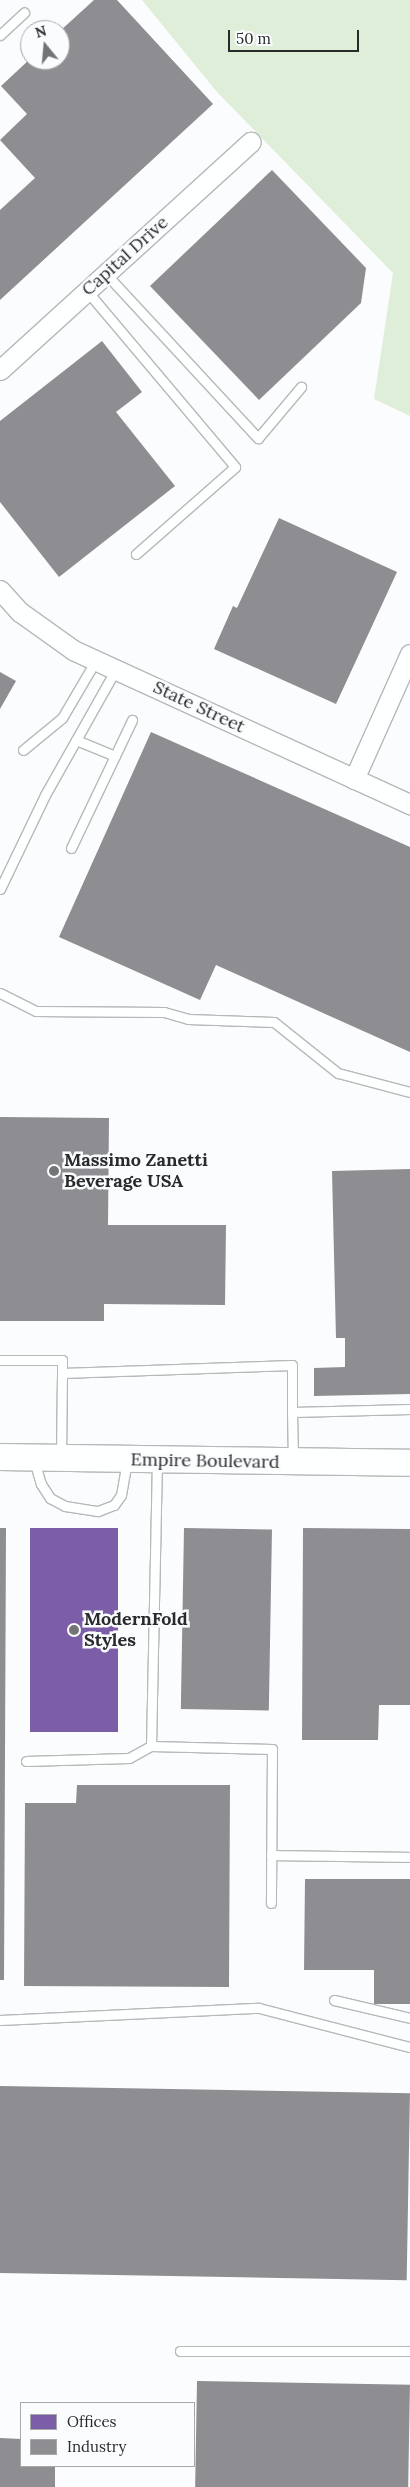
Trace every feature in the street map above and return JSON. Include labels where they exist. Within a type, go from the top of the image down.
[{"type":"street","name":"Capital Drive","points":[[0,370],[251,142]]},
{"type":"street","name":"State Street","points":[[0,590],[48,634],[96,660],[410,804]]},
{"type":"street","points":[[354,779],[410,654]]},
{"type":"street","name":"Empire Boulevard","points":[[0,1457],[294,1463],[410,1463]]},
{"type":"lane","points":[[0,35],[24,13]]},
{"type":"lane","points":[[106,274],[258,438],[301,387]]},
{"type":"lane","points":[[87,291],[235,467],[136,554]]},
{"type":"lane","points":[[23,750],[62,718],[96,660]]},
{"type":"lane","points":[[0,889],[45,795],[116,669]]},
{"type":"lane","points":[[71,848],[132,720]]},
{"type":"lane","points":[[76,740],[115,756]]},
{"type":"lane","points":[[0,993],[36,1011],[164,1012],[188,1020],[274,1022],[338,1073],[410,1092]]},
{"type":"lane","points":[[0,1360],[62,1360],[61,1458]]},
{"type":"lane","points":[[62,1373],[292,1365],[294,1463]]},
{"type":"lane","points":[[292,1412],[410,1409]]},
{"type":"lane","points":[[33,1457],[41,1484],[50,1498],[65,1506],[98,1511],[114,1505],[121,1495],[127,1460]]},
{"type":"lane","points":[[152,1746],[157,1460]]},
{"type":"lane","points":[[26,1761],[129,1758],[152,1746],[272,1749],[271,1902]]},
{"type":"lane","points":[[271,1855],[410,1857]]},
{"type":"lane","points":[[334,2000],[410,2018]]},
{"type":"lane","points":[[0,2020],[260,2008],[410,2046]]},
{"type":"lane","points":[[180,2351],[410,2352]]},
{"type":"green space","points":[[142,0],[410,0],[410,416],[374,399],[393,273],[217,92]]},
{"type":"building: Offices","name":"ModernFold Styles","points":[[30,1528],[118,1528],[118,1732],[30,1732]]},
{"type":"building: Industry","points":[[94,0],[117,0],[213,104],[0,300],[0,210],[35,178],[0,140],[27,114],[1,86],[20,68],[20,70],[70,70],[70,22]]},
{"type":"building: Industry","points":[[272,170],[366,268],[361,303],[259,400],[150,286]]},
{"type":"building: Industry","points":[[102,341],[142,392],[116,412],[175,486],[59,577],[0,502],[0,421]]},
{"type":"building: Industry","points":[[279,518],[397,572],[336,704],[214,649],[233,606],[237,608]]},
{"type":"building: Industry","points":[[0,672],[16,681],[0,709]]},
{"type":"building: Industry","points":[[151,732],[410,847],[410,1052],[216,965],[200,1000],[59,937]]},
{"type":"building: Industry","name":"Massimo Zanetti Beverage USA","points":[[0,1117],[109,1118],[108,1225],[226,1225],[225,1305],[104,1304],[104,1321],[0,1321]]},
{"type":"building: Industry","points":[[410,1169],[410,1394],[314,1396],[314,1368],[345,1367],[345,1338],[336,1338],[332,1171]]},
{"type":"building: Industry","points":[[0,1528],[6,1528],[4,1980],[0,1980]]},
{"type":"building: Industry","points":[[184,1528],[272,1530],[269,1711],[181,1709]]},
{"type":"building: Industry","points":[[303,1528],[410,1529],[410,1705],[379,1705],[378,1740],[302,1740]]},
{"type":"building: Industry","points":[[77,1785],[230,1785],[229,1987],[24,1986],[25,1803],[76,1803]]},
{"type":"building: Industry","points":[[305,1879],[410,1879],[410,2004],[374,2004],[374,1970],[304,1970]]},
{"type":"building: Industry","points":[[0,2086],[410,2093],[407,2280],[0,2273]]},
{"type":"building: Industry","points":[[197,2381],[410,2385],[408,2487],[195,2487]]},
{"type":"building: Industry","points":[[0,2438],[20,2439],[20,2467],[55,2467],[55,2487],[0,2487]]},
{"type":"place","name":"Massimo Zanetti Beverage USA","points":[[54,1171]]},
{"type":"place","name":"ModernFold Styles","points":[[74,1630]]}]
